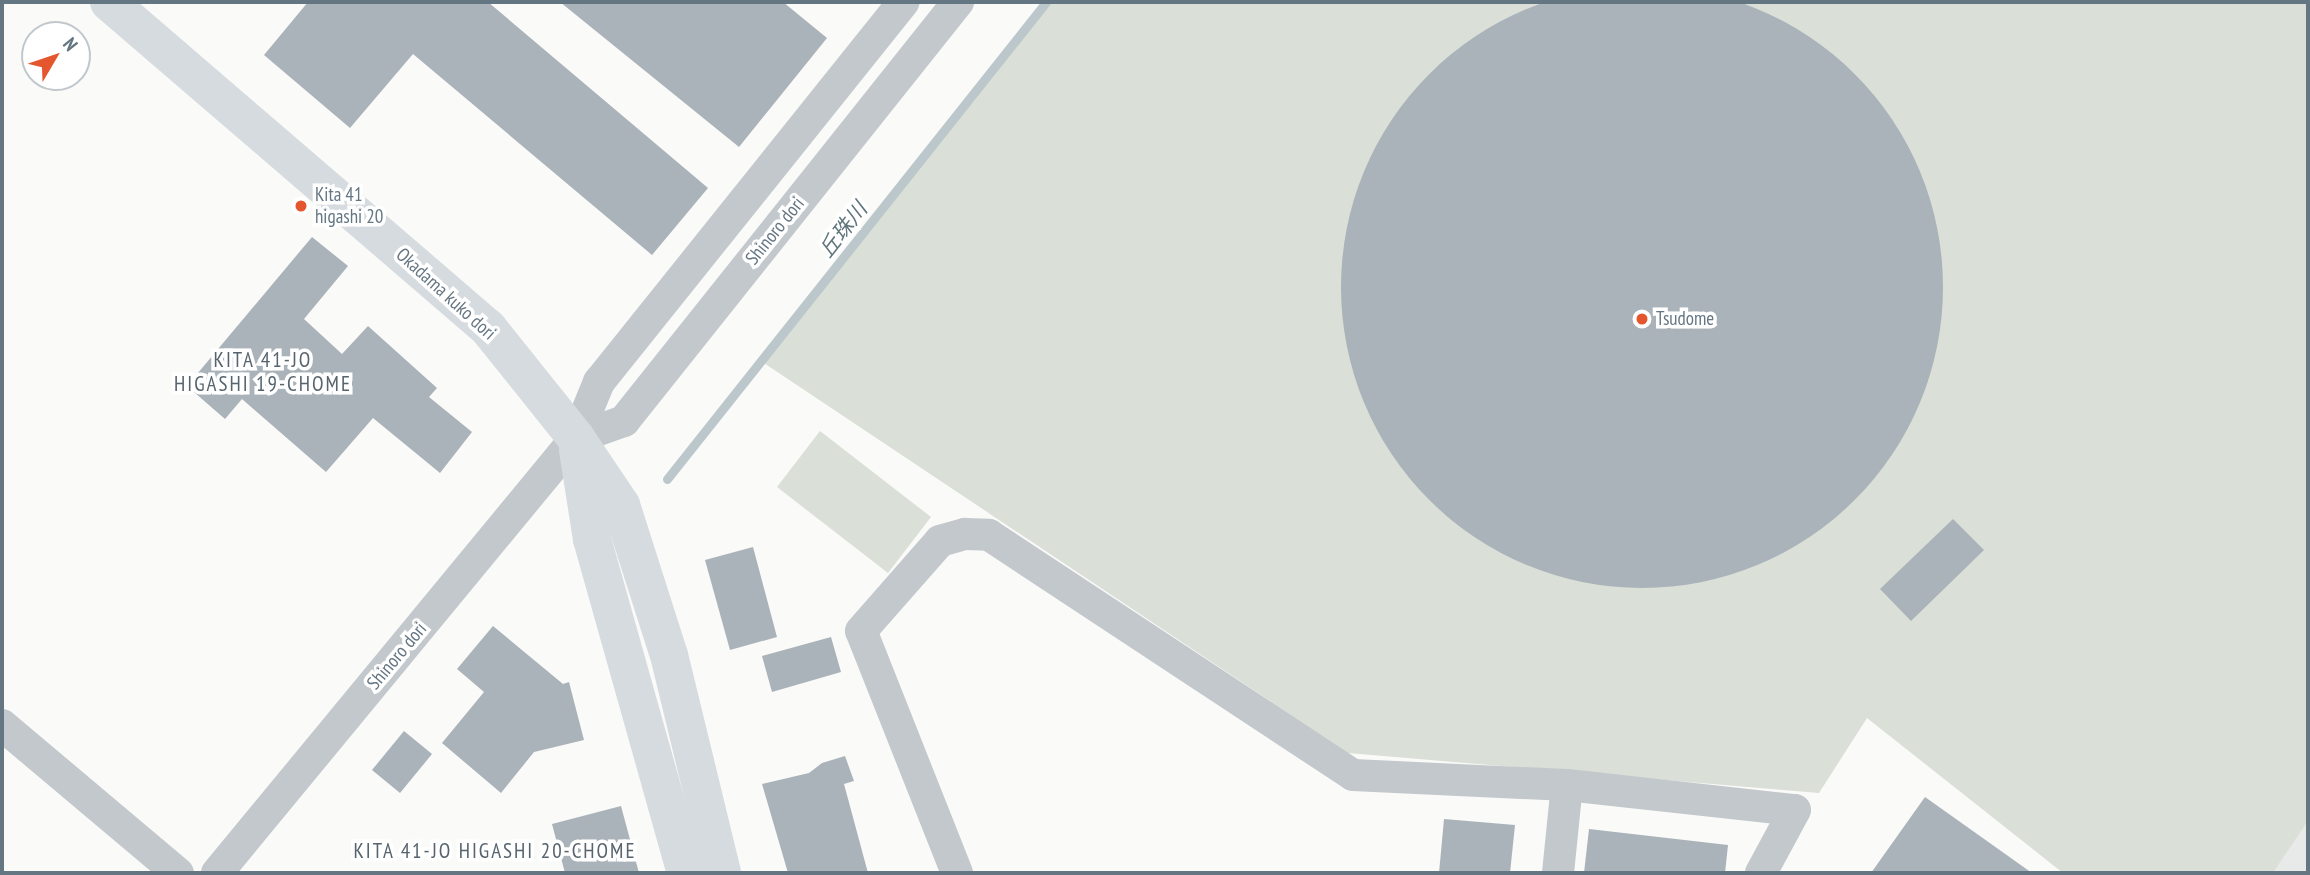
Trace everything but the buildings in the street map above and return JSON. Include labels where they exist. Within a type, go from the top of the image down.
[{"type":"main road","name":"Okadama kuko dori","points":[[109,2],[488,328],[576,438],[621,505],[669,655],[722,873]]},
{"type":"main road","name":"Okadama kuko dori","points":[[576,438],[592,539],[686,873]]},
{"type":"street","name":"Shinoro dori","points":[[217,873],[576,438],[599,382],[904,2]]},
{"type":"street","name":"Shinoro dori","points":[[576,438],[624,421],[958,2]]},
{"type":"street","points":[[957,873],[861,631],[940,541],[965,534],[989,535],[1353,775],[1567,785],[1795,810],[1761,873]]},
{"type":"street","points":[[2,725],[178,873]]},
{"type":"street","points":[[1558,873],[1567,785]]},
{"type":"shaded area","points":[[1046,2],[2308,2],[2308,821],[2273,873],[2063,873],[1867,718],[1819,793],[1348,753],[761,361]]},
{"type":"shaded area","points":[[820,431],[931,517],[888,573],[777,487]]},
{"type":"shaded area","points":[[2308,821],[2308,873],[2273,873]]},
{"type":"waterway","name":"丘珠川","points":[[667,479],[1046,2]]},
{"type":"place","name":"Kita 41 higashi 20","points":[[301,206]]},
{"type":"place","name":"Tsudome","points":[[1642,319]]},
{"type":"district","name":"KITA 41-JO HIGASHI 19-CHOME","points":[[263,372]]},
{"type":"district","name":"KITA 41-JO HIGASHI 20-CHOME","points":[[495,851]]}]
